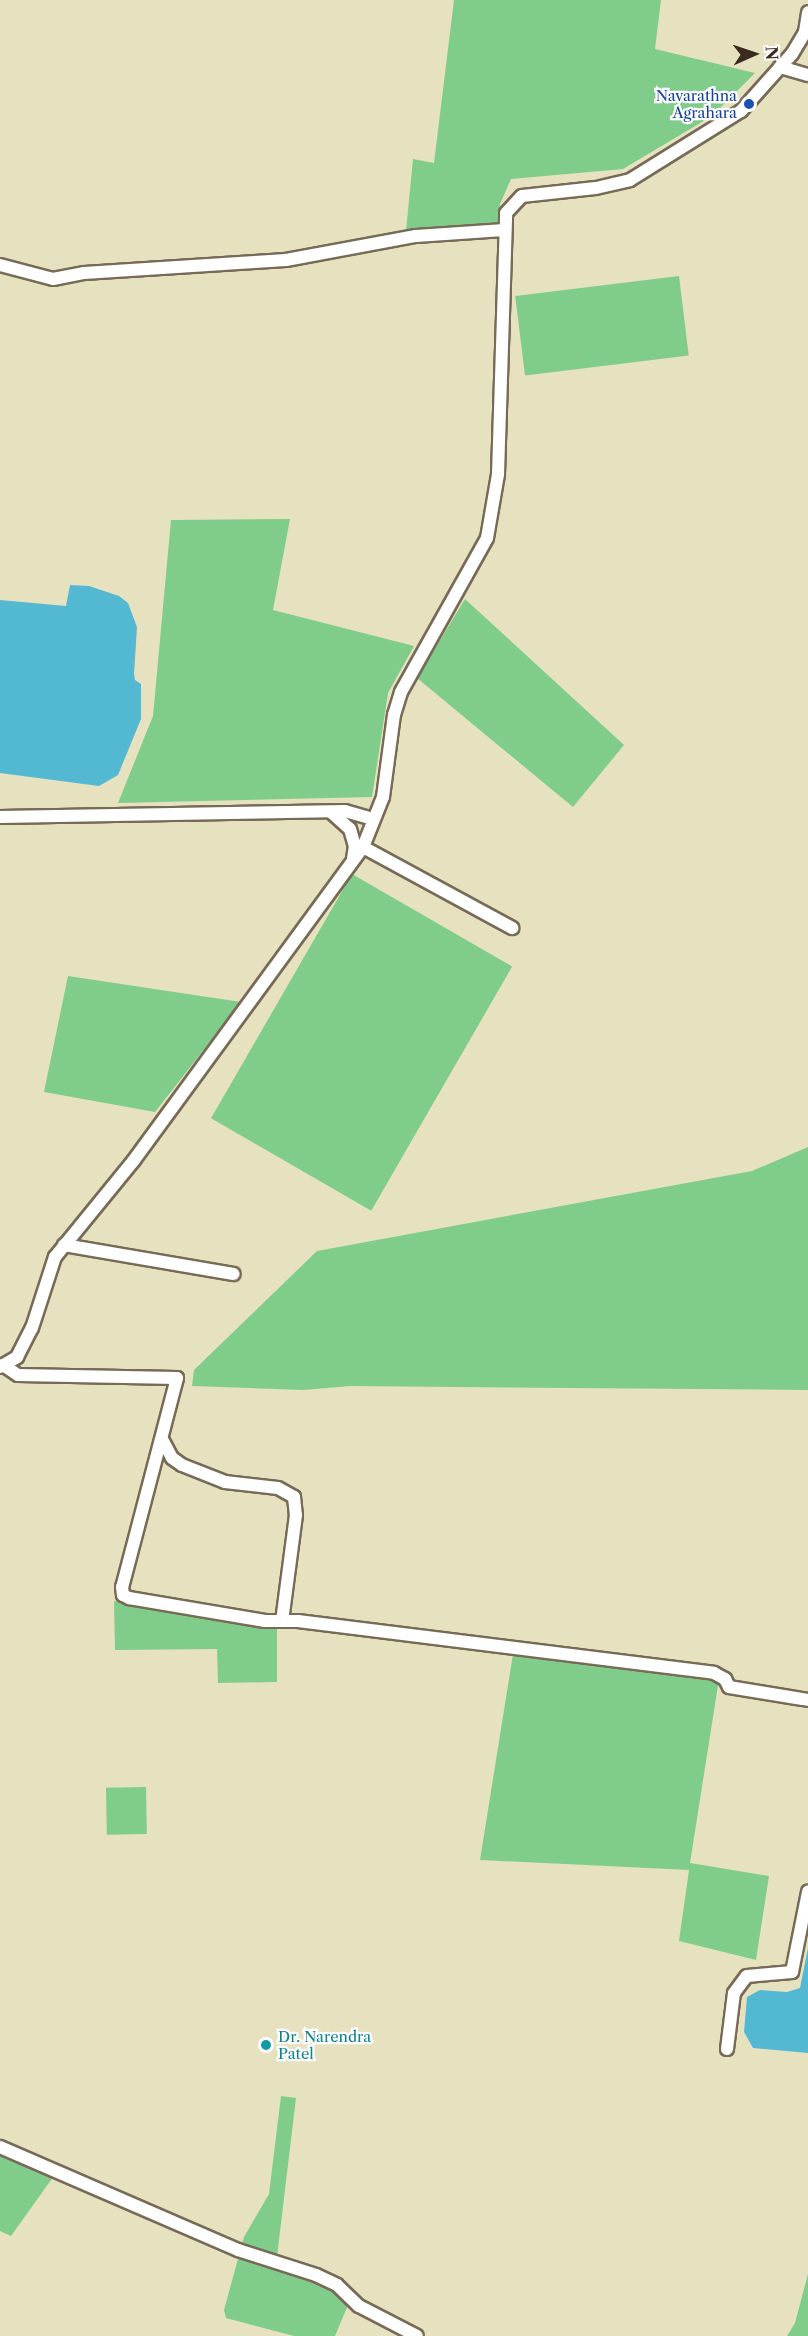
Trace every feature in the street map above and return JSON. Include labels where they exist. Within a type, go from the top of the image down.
[{"type":"street","points":[[1,1366],[17,1358],[32,1328],[55,1257],[134,1160],[363,847],[383,797],[394,715],[401,692],[487,538],[498,474],[506,213],[522,196],[630,180],[741,111],[780,67],[805,32],[808,12]]},
{"type":"street","points":[[780,67],[808,75]]},
{"type":"street","points":[[0,265],[53,279],[90,272],[286,260],[416,236],[505,230]]},
{"type":"street","points":[[0,817],[330,812],[373,819]]},
{"type":"street","points":[[330,812],[342,818],[353,834],[351,863]]},
{"type":"street","points":[[363,847],[512,928]]},
{"type":"street","points":[[64,1245],[234,1274]]},
{"type":"street","points":[[1,1366],[18,1375],[177,1378],[164,1440],[136,1531],[123,1595],[265,1621],[282,1621],[714,1673],[725,1679],[729,1687],[808,1700]]},
{"type":"street","points":[[164,1440],[172,1458],[182,1465],[225,1482],[278,1488],[294,1497],[296,1515],[282,1621]]},
{"type":"street","points":[[727,2049],[734,1993],[747,1976],[792,1972],[808,1892]]},
{"type":"street","points":[[0,2147],[238,2250],[337,2285],[359,2306],[417,2336]]},
{"type":"green space","points":[[454,0],[661,0],[655,49],[755,73],[712,116],[623,169],[511,179],[500,204],[498,224],[406,231],[413,159],[434,163]]},
{"type":"green space","points":[[679,276],[689,355],[525,376],[515,296]]},
{"type":"green space","points":[[290,519],[273,610],[414,646],[388,693],[372,797],[118,803],[153,716],[171,520]]},
{"type":"green space","points":[[465,599],[624,745],[573,807],[417,678]]},
{"type":"green space","points":[[352,874],[512,966],[371,1211],[211,1118]]},
{"type":"green space","points":[[68,976],[241,1002],[155,1112],[44,1092]]},
{"type":"green space","points":[[808,1147],[808,1390],[350,1386],[303,1390],[192,1386],[194,1370],[317,1251],[752,1171]]},
{"type":"green space","points":[[114,1601],[277,1627],[277,1682],[218,1683],[217,1649],[115,1650]]},
{"type":"green space","points":[[513,1654],[719,1679],[690,1863],[769,1876],[756,1960],[679,1941],[689,1870],[480,1860]]},
{"type":"green space","points":[[146,1787],[147,1834],[107,1835],[106,1788]]},
{"type":"green space","points":[[281,2096],[296,2098],[276,2265],[322,2279],[351,2298],[335,2336],[294,2336],[226,2318],[224,2310],[244,2237],[269,2194]]},
{"type":"green space","points":[[0,2151],[56,2173],[11,2236],[0,2231]]},
{"type":"green space","points":[[808,2274],[808,2336],[787,2336],[795,2323]]},
{"type":"water","points":[[70,585],[89,586],[119,596],[128,603],[137,627],[134,674],[135,680],[141,684],[141,719],[118,775],[99,786],[0,773],[0,600],[66,606]]},
{"type":"water","points":[[808,1948],[808,2053],[753,2048],[744,2032],[747,1997],[760,1990],[787,1992],[800,1988]]},
{"type":"place","name":"Navarathna Agrahara","points":[[749,104]]},
{"type":"place","name":"Dr. Narendra Patel","points":[[266,2045]]}]
